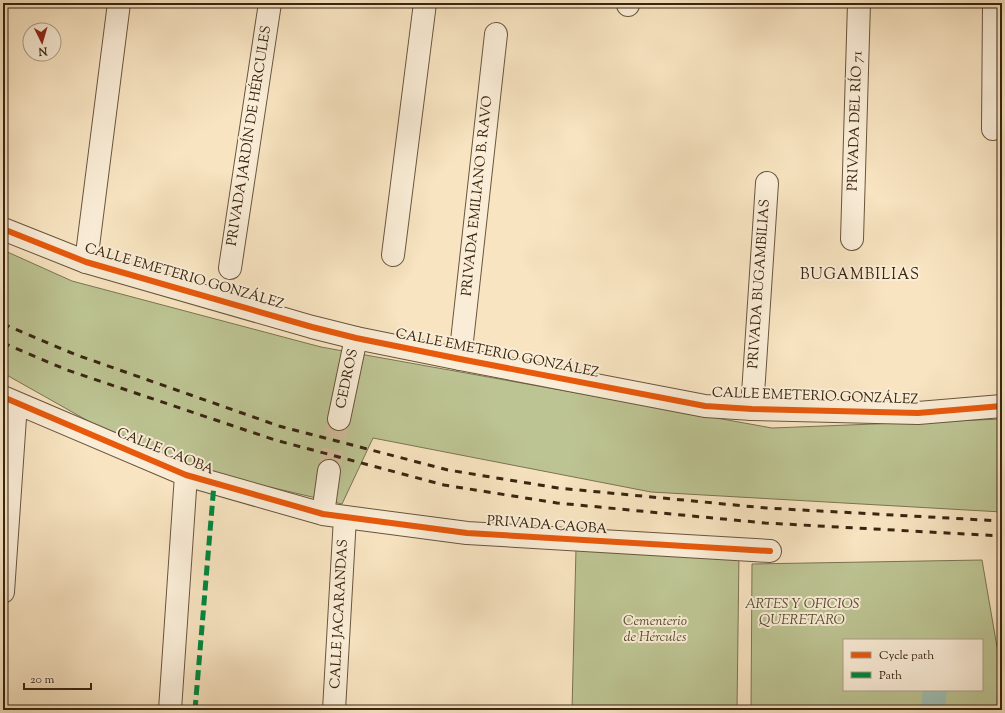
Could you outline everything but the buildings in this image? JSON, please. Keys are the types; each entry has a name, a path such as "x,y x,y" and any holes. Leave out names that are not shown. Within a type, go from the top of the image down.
{"street":[{"path":"86,262 119,3"},
{"name":"PRIVADA JARDÍN DE HÉRCULES","path":"230,268 270,3"},
{"path":"393,255 425,3"},
{"name":"PRIVADA DEL RÍO 71","path":"852,239 860,3"},
{"path":"993,129 994,3"},
{"name":"PRIVADA EMILIANO B. RAVO","path":"460,359 496,34"},
{"name":"PRIVADA BUGAMBILIAS","path":"752,409 767,183"},
{"name":"CALLE EMETERIO GONZÁLEZ","path":"3,229 86,262 312,327 356,338 460,359 705,406 752,409 918,413 1002,406"},
{"name":"CEDROS","path":"340,419 356,338"},
{"path":"3,592 10,400"},
{"name":"CALLE CAOBA","path":"10,400 186,476 323,514"},
{"path":"323,514 329,471"},
{"path":"170,710 186,476"},
{"name":"PRIVADA CAOBA","path":"323,514 468,533 770,551"},
{"name":"CALLE JACARANDAS","path":"334,710 345,517"}],"green space":[{"path":"3,250 72,281 321,347 772,428 1002,419 1002,512 651,492 373,438 342,504 163,462 3,373"},
{"name":"Cementerio de Hércules","path":"576,548 739,552 737,710 572,710"},
{"name":"ARTES Y OFICIOS QUERETARO","path":"982,560 997,647 1002,649 1002,710 751,710 752,564"}],"waterway":[{"path":"933,710 935,691"}],"tunnel":[{"path":"329,471 339,419"}],"railway":[{"path":"3,324 74,354 279,426 448,470 558,488 766,508 1002,521"},
{"path":"3,343 67,370 275,440 444,485 557,503 765,523 1002,536"}],"marked path":[{"path":"195,710 214,484"}],"cycle path":[{"path":"3,229 86,262 312,327 356,338 460,359 705,406 752,409 918,413 1002,406"},
{"path":"3,397 186,475 323,514 467,533 770,551"}],"district":[{"name":"BUGAMBILIAS","path":"860,275"}]}
